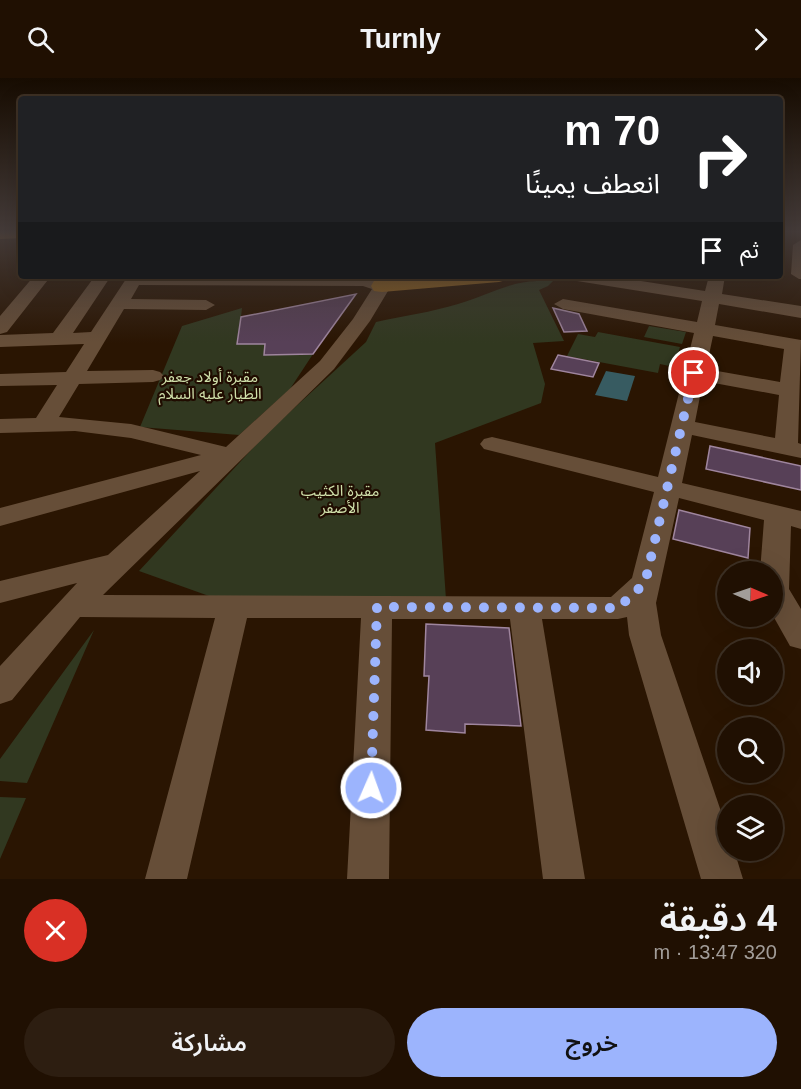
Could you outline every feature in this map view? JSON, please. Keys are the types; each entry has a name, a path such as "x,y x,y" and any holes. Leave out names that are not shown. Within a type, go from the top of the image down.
{"street":[{"path":"783,271 800,274"},
{"path":"0,328 41,279"},
{"path":"60,338 101,279"},
{"path":"43,425 134,279"},
{"path":"238,301 246,279 364,281 387,279"},
{"path":"0,690 72,606 327,365 361,321 387,279"},
{"path":"614,279 714,287 801,312"},
{"path":"714,287 641,603 645,635 722,879"},
{"path":"118,304 206,305"},
{"path":"563,304 797,345 794,449 682,426"},
{"path":"0,341 97,338"},
{"path":"694,373 795,391"},
{"path":"0,380 153,376"},
{"path":"0,426 75,424 131,431 230,455"},
{"path":"492,444 789,517 774,589 801,637"},
{"path":"0,517 230,455"},
{"path":"0,592 115,564"},
{"path":"72,606 618,608 645,583"},
{"path":"166,879 234,606"},
{"path":"369,879 377,607"},
{"path":"524,608 564,879"}],"green space":[{"name":"مقبرة الكثيب الأصفر","path":"553,281 539,290 564,341 533,343 545,384 541,403 435,443 446,599 209,596 139,571 267,433 366,342 376,322 448,307 514,284"},
{"name":"مقبرة أولاد جعفر الطيار عليه السلام","path":"242,308 238,344 265,344 264,355 313,354 290,389 239,435 140,427 182,326"},
{"path":"649,326 686,332 682,344 644,337"},
{"path":"598,332 680,347 674,367 660,364 658,373 567,356 578,334 595,337"},
{"path":"94,630 27,783 0,781 0,759"},
{"path":"0,797 26,798 0,859"}],"water":[{"path":"606,371 635,376 627,401 595,395"}],"building":[{"path":"356,294 313,354 264,355 265,344 237,344 241,317"},
{"path":"553,308 579,314 587,331 564,332"},
{"path":"558,355 599,363 593,377 551,369"},
{"path":"710,446 801,466 801,490 706,469"},
{"path":"679,510 750,528 748,558 673,539"},
{"path":"426,624 509,628 521,726 465,724 465,733 426,730 429,676 424,676"}],"route":[{"path":"371,788 377,607 618,608 645,583 694,373"}]}
